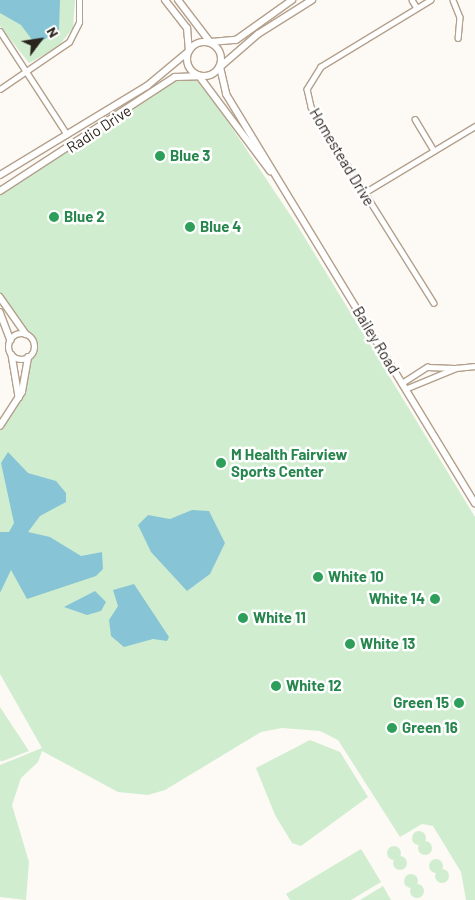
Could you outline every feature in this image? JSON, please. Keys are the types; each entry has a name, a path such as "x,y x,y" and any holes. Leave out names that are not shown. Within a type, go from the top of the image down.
{"main road":[{"path":"165,0 187,28 188,63 199,76 220,67 258,34 312,0"},
{"path":"178,0 219,53 220,67"},
{"path":"189,51 210,42 236,40 292,0"},
{"name":"Radio Drive","path":"0,175 155,81 189,51"},
{"name":"Bailey Road","path":"220,67 222,88 475,503"},
{"name":"Radio Drive","path":"0,191 175,77 199,76"},
{"name":"Bailey Road","path":"199,76 276,178"}],"street":[{"path":"0,89 72,38 80,19 79,0"},
{"path":"412,0 417,8"},
{"name":"Homestead Drive","path":"431,0 321,67 309,82 311,107 434,304"},
{"path":"453,0 460,17 458,38"},
{"path":"0,31 28,70 67,134"},
{"path":"415,118 434,151"},
{"path":"364,193 475,126"},
{"path":"0,297 34,346 28,358 19,397 0,426"},
{"path":"0,312 11,340 19,397"},
{"path":"11,340 28,336"},
{"path":"12,355 28,358"},
{"path":"404,386 427,367 456,368 475,366"},
{"path":"404,386 456,368"}],"green space":[{"path":"0,0 75,0 73,28 57,48 29,63 0,26"},
{"name":"M Health Fairview Sports Center","path":"189,75 202,83 297,225 475,517 475,900 466,900 461,872 433,826 422,824 400,837 338,740 320,731 282,728 261,732 165,790 148,795 118,792 42,751 38,762 21,778 12,805 29,862 26,900 0,897 0,765 42,748 0,674 0,426 15,406 34,346 0,297 0,191 172,79"},
{"path":"0,707 29,751 3,761 0,761"},
{"path":"310,740 340,752 368,797 301,846 292,843 275,815 256,768"},
{"path":"416,831 422,831 426,838 422,845 416,845 412,841 412,835"},
{"path":"422,841 428,841 432,848 428,855 422,855 418,851 418,845"},
{"path":"391,846 397,846 401,853 397,860 391,860 387,856 387,850"},
{"path":"361,849 381,882 351,900 290,900 286,894"},
{"path":"397,856 403,856 407,863 403,870 397,870 393,866 393,860"},
{"path":"433,859 439,859 443,866 439,873 433,873 429,869 429,863"},
{"path":"439,869 445,869 449,876 445,883 439,883 435,879 435,873"},
{"path":"408,874 414,874 418,881 414,888 408,888 404,884 404,878"},
{"path":"414,884 420,884 424,891 420,898 414,898 410,894 410,888"},
{"path":"383,886 391,900 360,900"}],"water":[{"path":"0,0 60,0 59,30 36,45 21,25 0,13"},
{"path":"8,452 28,473 56,481 66,493 66,502 40,516 28,532 50,537 81,556 102,552 103,569 96,576 27,599 11,570 0,593 0,532 9,532 14,523 1,463"},
{"path":"192,510 209,511 225,543 210,574 187,591 151,552 138,525 148,515 170,519"},
{"path":"134,584 169,637 167,641 153,639 124,647 111,636 109,620 118,606 113,590"},
{"path":"95,591 106,602 101,611 87,615 64,607"}],"place":[{"name":"Blue 3","path":"160,156"},
{"name":"Blue 2","path":"54,217"},
{"name":"Blue 4","path":"190,227"},
{"name":"M Health Fairview Sports Center","path":"221,463"},
{"name":"White 10","path":"318,577"},
{"name":"White 14","path":"435,599"},
{"name":"White 11","path":"243,618"},
{"name":"White 13","path":"350,644"},
{"name":"White 12","path":"276,686"},
{"name":"Green 15","path":"459,703"},
{"name":"Green 16","path":"392,728"}]}
